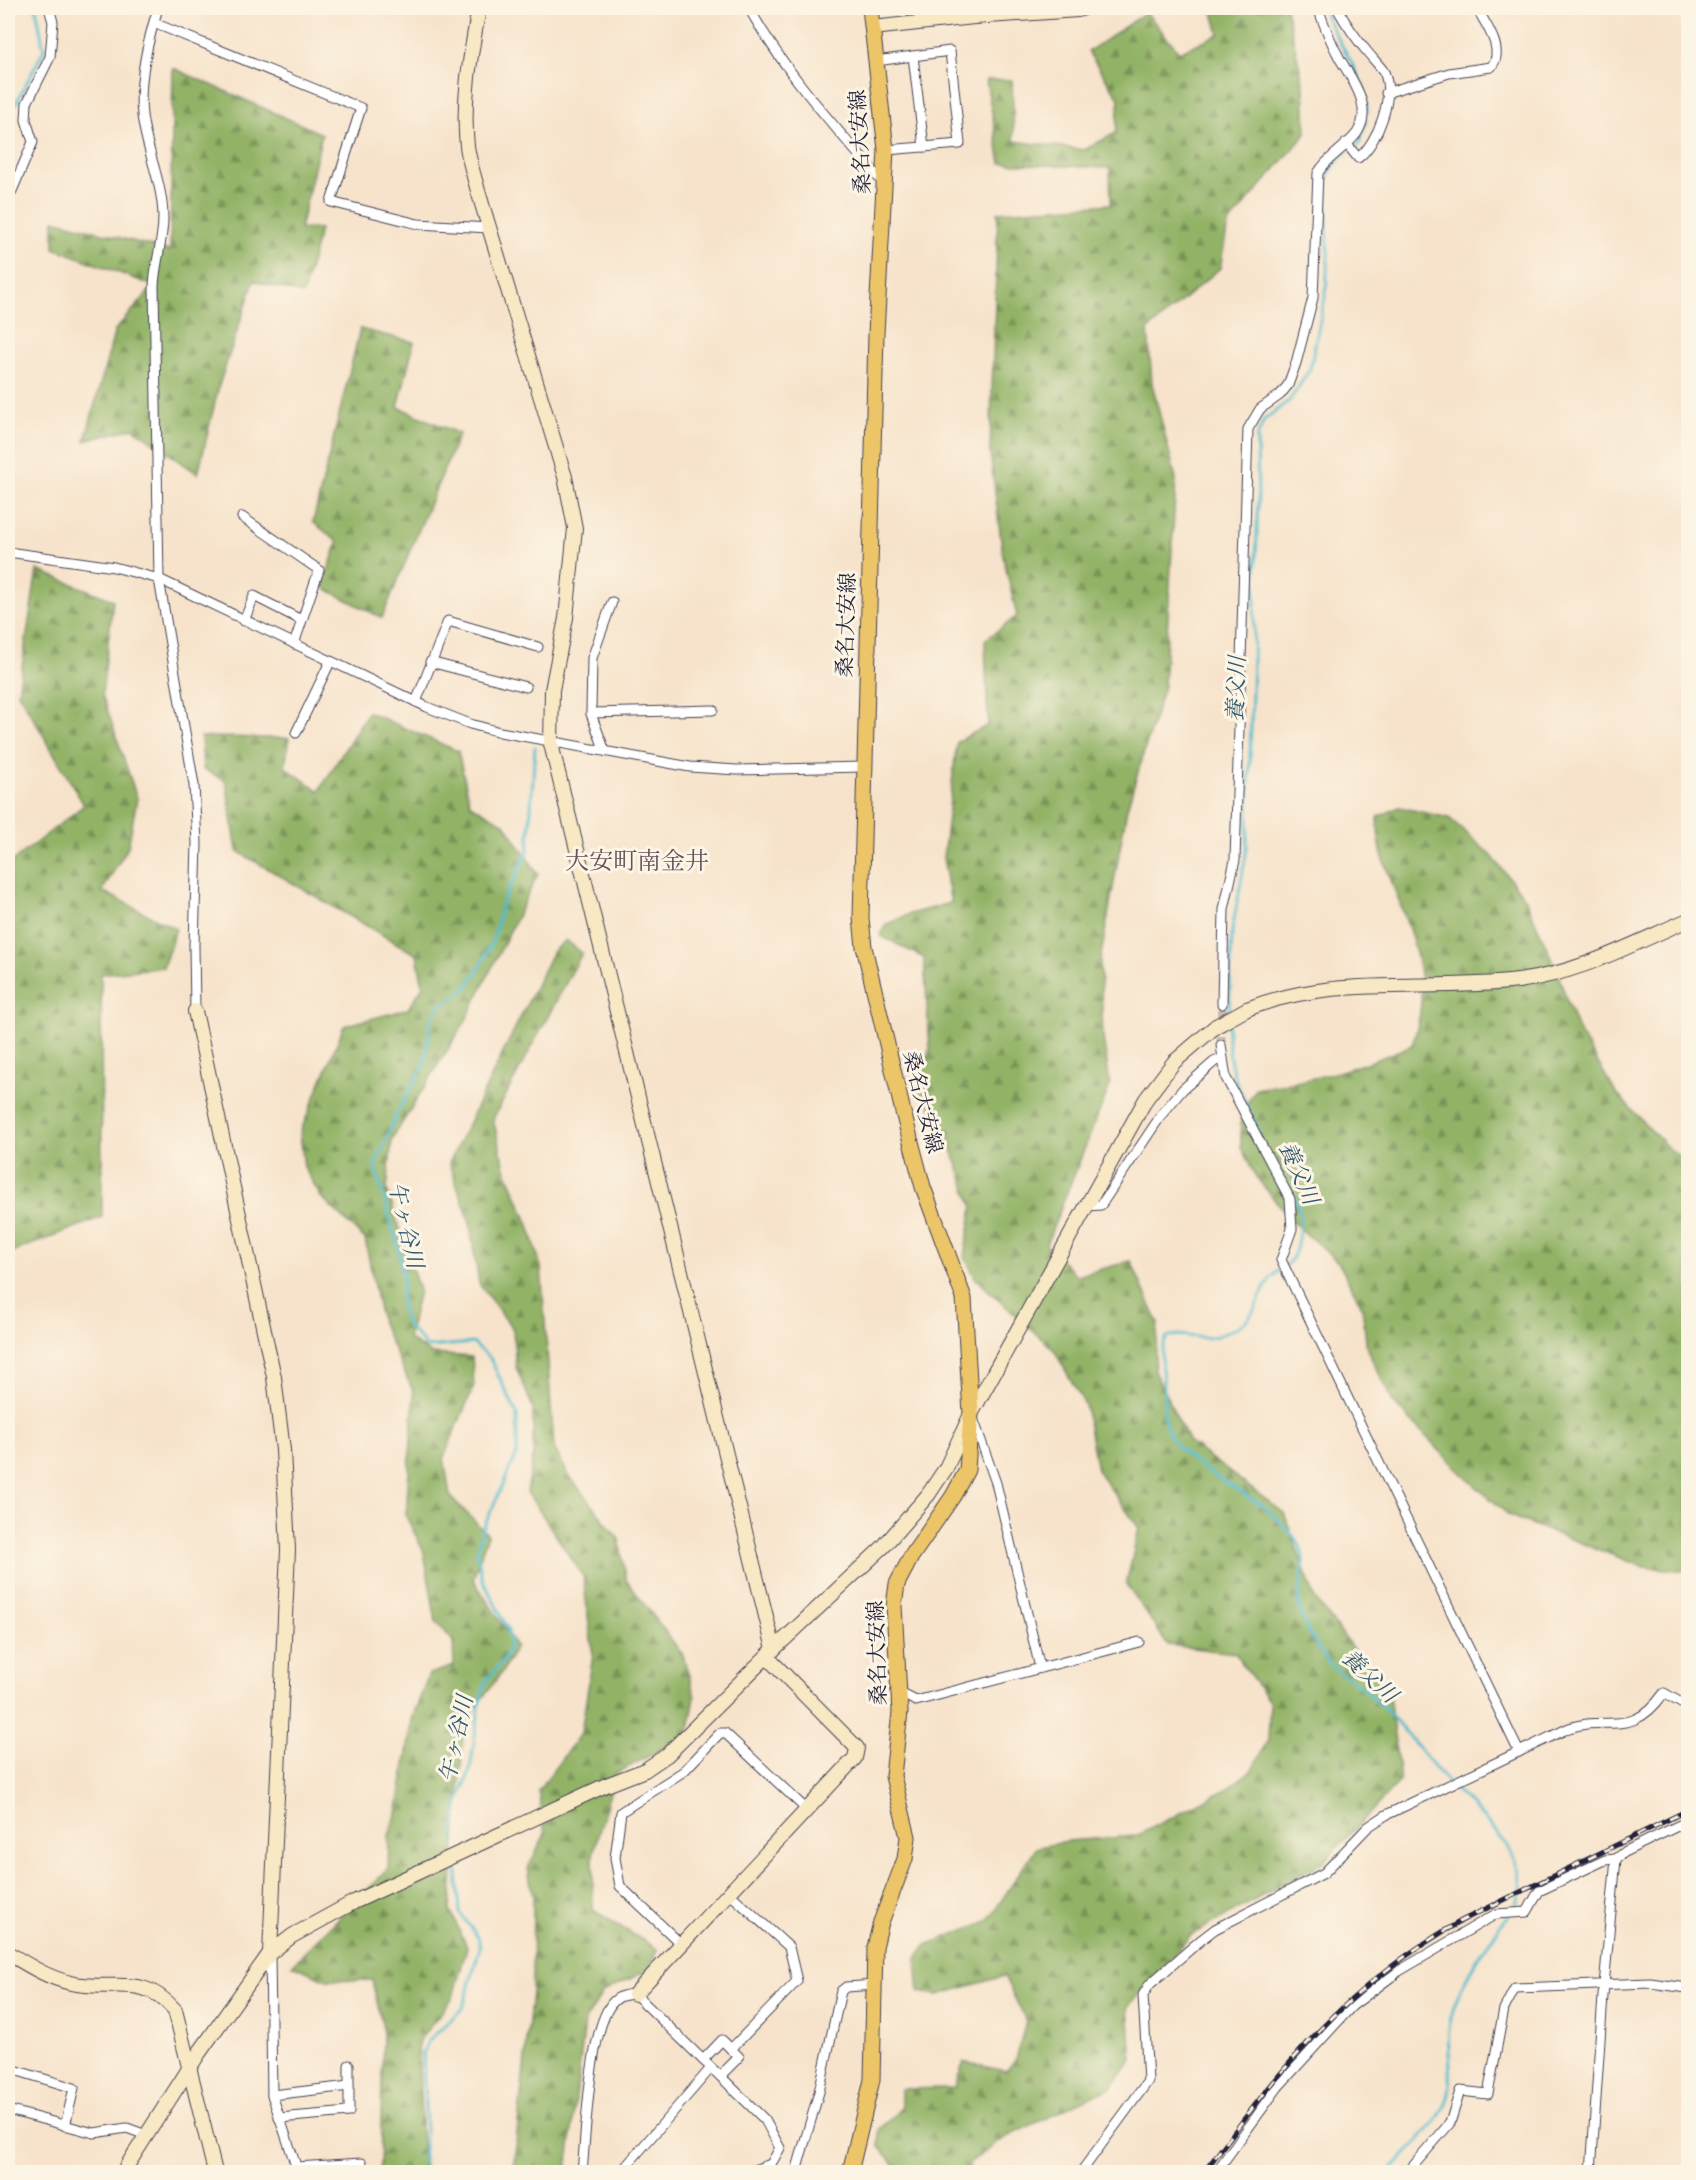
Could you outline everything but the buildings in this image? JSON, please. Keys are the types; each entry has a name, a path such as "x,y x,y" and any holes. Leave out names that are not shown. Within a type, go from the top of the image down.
{"main road":[{"name":"桑名大安線","path":"850,2172 872,2080 876,1947 881,1922 905,1859 908,1837 893,1776 900,1693 894,1606 897,1584 911,1557 953,1497 967,1470 971,1414 964,1299 923,1187 864,947 861,918 863,766 876,334 886,186 886,150 870,8"}],"street":[{"path":"8,200 33,142 26,120 27,103 50,57 53,22 50,8"},
{"path":"158,8 141,88 142,117 161,192 164,220 154,268 159,579 194,785 197,843 195,1011 274,1377 282,1450 288,1550 270,1953 272,2095 297,2170 362,2163"},
{"path":"479,8 468,69 465,113 467,147 489,228 565,477 575,528 566,618 552,690 551,744 770,1653 856,1748 855,1758 635,1994 621,1996 612,2003 597,2034 582,2172"},
{"path":"749,8 802,86 886,186"},
{"path":"872,28 1084,8"},
{"path":"1222,1004 1224,909 1235,860 1248,429 1260,409 1280,395 1288,385 1296,363 1313,298 1318,173 1323,164 1347,144 1359,130 1362,104 1359,90 1341,61 1318,8"},
{"path":"1337,8 1351,31 1383,72 1386,93 1379,131 1366,151 1357,157 1347,144"},
{"path":"1386,93 1449,73 1491,67 1496,60 1497,48 1477,8"},
{"path":"154,23 361,108 331,202 418,224 489,228"},
{"path":"876,61 950,51 960,144 886,150"},
{"path":"913,56 924,147"},
{"path":"242,517 319,570 294,645"},
{"path":"8,552 114,567 159,579 330,662 470,724 551,744 605,751 690,767 737,770 863,766"},
{"path":"244,621 254,596 301,620"},
{"path":"605,751 591,713 592,658 612,602"},
{"path":"416,702 448,621 538,647"},
{"path":"296,733 330,662"},
{"path":"430,662 526,687"},
{"path":"591,713 713,710"},
{"path":"123,2172 189,2067 270,1953 292,1936 354,1902 604,1786 645,1770 667,1755 770,1653 883,1547 928,1495 946,1468 971,1414 1146,1099 1160,1079 1204,1034 1234,1015 1277,997 1316,990 1499,982 1560,974 1593,964 1689,920"},
{"path":"1221,1045 1221,1059 1226,1078 1290,1199 1292,1229 1281,1260 1520,1752"},
{"path":"1089,1201 1101,1205 1175,1098 1214,1062 1221,1059"},
{"path":"971,1414 996,1483 1040,1668"},
{"path":"900,1693 916,1701 1139,1642"},
{"path":"1081,2172 1148,2081 1142,2005 1149,1984 1185,1951 1215,1929 1324,1874 1376,1821 1444,1788 1581,1724 1610,1725 1632,1721 1656,1704 1664,1693 1689,1707"},
{"path":"681,1944 620,1886 615,1858 621,1812 684,1771 720,1733 725,1733 807,1810"},
{"path":"1215,2172 1278,2087 1352,2006 1399,1971 1446,1941 1502,1914 1527,1912 1539,1891 1605,1860 1616,1859 1626,1851 1689,1821"},
{"path":"1591,2172 1616,1859"},
{"path":"729,1893 789,1947 797,1981 731,2049"},
{"path":"8,1953 46,1975 70,1983 91,1986 144,1986 163,1996 175,2010 215,2172"},
{"path":"1408,2172 1450,2123 1460,2091 1488,2094 1504,2009 1515,1988 1650,1983 1689,1988"},
{"path":"796,2172 819,2092 841,1991 846,1987 875,1985"},
{"path":"635,1994 765,2120 780,2148 771,2164 748,2172"},
{"path":"703,2060 722,2040 739,2056 720,2076"},
{"path":"279,2118 349,2112 349,2065"},
{"path":"8,2068 74,2088 64,2126"},
{"path":"621,2172 711,2068"},
{"path":"272,2095 349,2086"},
{"path":"8,2110 94,2133 127,2128 146,2135"}],"green space":[{"path":"1212,8 1286,8 1304,87 1306,134 1228,224 1220,268 1148,330 1152,384 1176,479 1164,686 1127,808 1100,961 1103,1037 1110,1085 1046,1245 1077,1276 1131,1261 1158,1323 1154,1371 1189,1442 1284,1513 1315,1599 1389,1696 1400,1781 1324,1862 1191,1935 1128,2007 1132,2060 1112,2087 1006,2137 970,2163 967,2172 901,2172 879,2147 879,2130 901,2108 901,2089 954,2088 964,2062 1006,2071 1016,2059 1026,2021 1004,1976 938,1995 919,1992 916,1958 926,1945 988,1921 1036,1848 1067,1841 1136,1836 1225,1790 1251,1771 1268,1740 1270,1703 1235,1653 1168,1645 1126,1584 1139,1528 1097,1470 1085,1405 1054,1350 976,1279 964,1256 973,1208 946,1133 915,1083 930,1049 924,958 881,936 885,925 910,914 951,903 943,858 957,742 988,725 985,640 1017,616 1003,556 990,452 998,212 1111,204 1110,168 1001,163 986,80 1012,80 1014,141 1084,150 1116,133 1119,98 1088,52 1146,12 1179,52 1219,34"},
{"path":"173,68 322,134 300,229 320,229 303,294 254,281 219,385 198,474 133,428 85,441 115,330 154,286 54,248 54,220 170,251"},
{"path":"360,329 414,342 398,407 459,434 382,618 322,587 338,542 313,522"},
{"path":"37,570 113,600 102,694 137,798 128,847 102,891 176,929 163,967 101,974 102,1217 8,1254 8,865 84,805 18,692"},
{"path":"368,712 458,751 470,804 505,824 538,874 465,1022 392,1139 387,1189 419,1290 408,1339 432,1354 472,1357 474,1386 444,1457 450,1496 488,1535 473,1579 516,1646 504,1669 464,1723 450,1910 467,1947 453,1997 418,2042 423,2172 380,2172 383,2028 372,1980 327,1980 292,1965 388,1869 389,1836 398,1809 413,1716 429,1674 454,1666 453,1641 436,1622 424,1552 406,1516 414,1393 381,1321 365,1239 321,1197 304,1167 300,1133 344,1026 408,1009 423,986 417,955 237,851 226,781 203,769 201,737 289,738 285,767 319,791"},
{"path":"1399,807 1449,818 1491,855 1525,898 1556,969 1577,1028 1616,1093 1666,1146 1688,1163 1688,1571 1644,1567 1510,1516 1462,1474 1393,1402 1367,1349 1362,1306 1338,1262 1294,1223 1256,1177 1241,1147 1241,1112 1256,1089 1336,1073 1412,1045 1421,1004 1419,966 1409,928 1382,854 1378,828 1378,817"},
{"path":"566,940 582,953 493,1119 505,1168 529,1225 541,1267 554,1448 569,1476 619,1539 626,1580 683,1655 695,1697 688,1735 615,1774 593,1854 593,1910 657,1949 650,1969 603,1992 585,2021 567,2172 513,2172 532,1993 533,1897 528,1868 545,1834 538,1791 581,1733 593,1655 583,1576 527,1492 533,1456 533,1408 516,1367 513,1329 479,1284 469,1219 449,1163 553,951"}],"waterway":[{"path":"8,167 11,160 14,107 44,50 36,8"},
{"name":"養父川","path":"1324,12 1357,73 1366,99 1367,112"},
{"name":"養父川","path":"1229,1014 1232,930 1247,849 1258,500 1257,437 1264,420 1290,400 1310,369 1326,292 1328,255 1326,186 1329,173 1342,155 1359,144 1366,121"},
{"name":"午ヶ谷川","path":"454,1836 457,1806 470,1770 480,1701 486,1681 504,1660 510,1644 508,1630 482,1578 477,1553 482,1531 517,1453 517,1414 490,1358 473,1343 427,1347 405,1323 401,1303 403,1276 398,1247 375,1166 397,1113 425,1063 430,1022 440,1005 461,993 476,974 493,940 503,900 528,852 535,747"},
{"name":"養父川","path":"1228,1024 1229,1055 1232,1068 1260,1133"},
{"name":"養父川","path":"1284,1179 1300,1214 1300,1229 1294,1255 1270,1279 1252,1314 1241,1325 1211,1338 1180,1335 1167,1337 1162,1350 1161,1363 1167,1429 1176,1445 1186,1455 1265,1508 1294,1537 1299,1545 1303,1561 1299,1594 1300,1610 1312,1638 1330,1664 1365,1690 1387,1711 1437,1770 1489,1823 1502,1840 1513,1857 1520,1875 1520,1893 1512,1911"},
{"name":"午ヶ谷川","path":"426,2172 423,2160 426,2131 423,2054 428,2041 463,2008 480,1947 478,1937 460,1913 457,1870"},
{"name":"養父川","path":"1390,2172 1427,2131 1445,2106 1450,2088 1448,2038 1452,2014 1471,1969 1508,1916"}],"tunnel":[{"path":"1221,1045 1222,1004"}],"railway":[{"path":"1204,2172 1290,2063 1319,2031 1384,1972 1421,1945 1463,1920 1688,1810"}],"district":[{"name":"大安町南金井","path":"637,861"}]}
